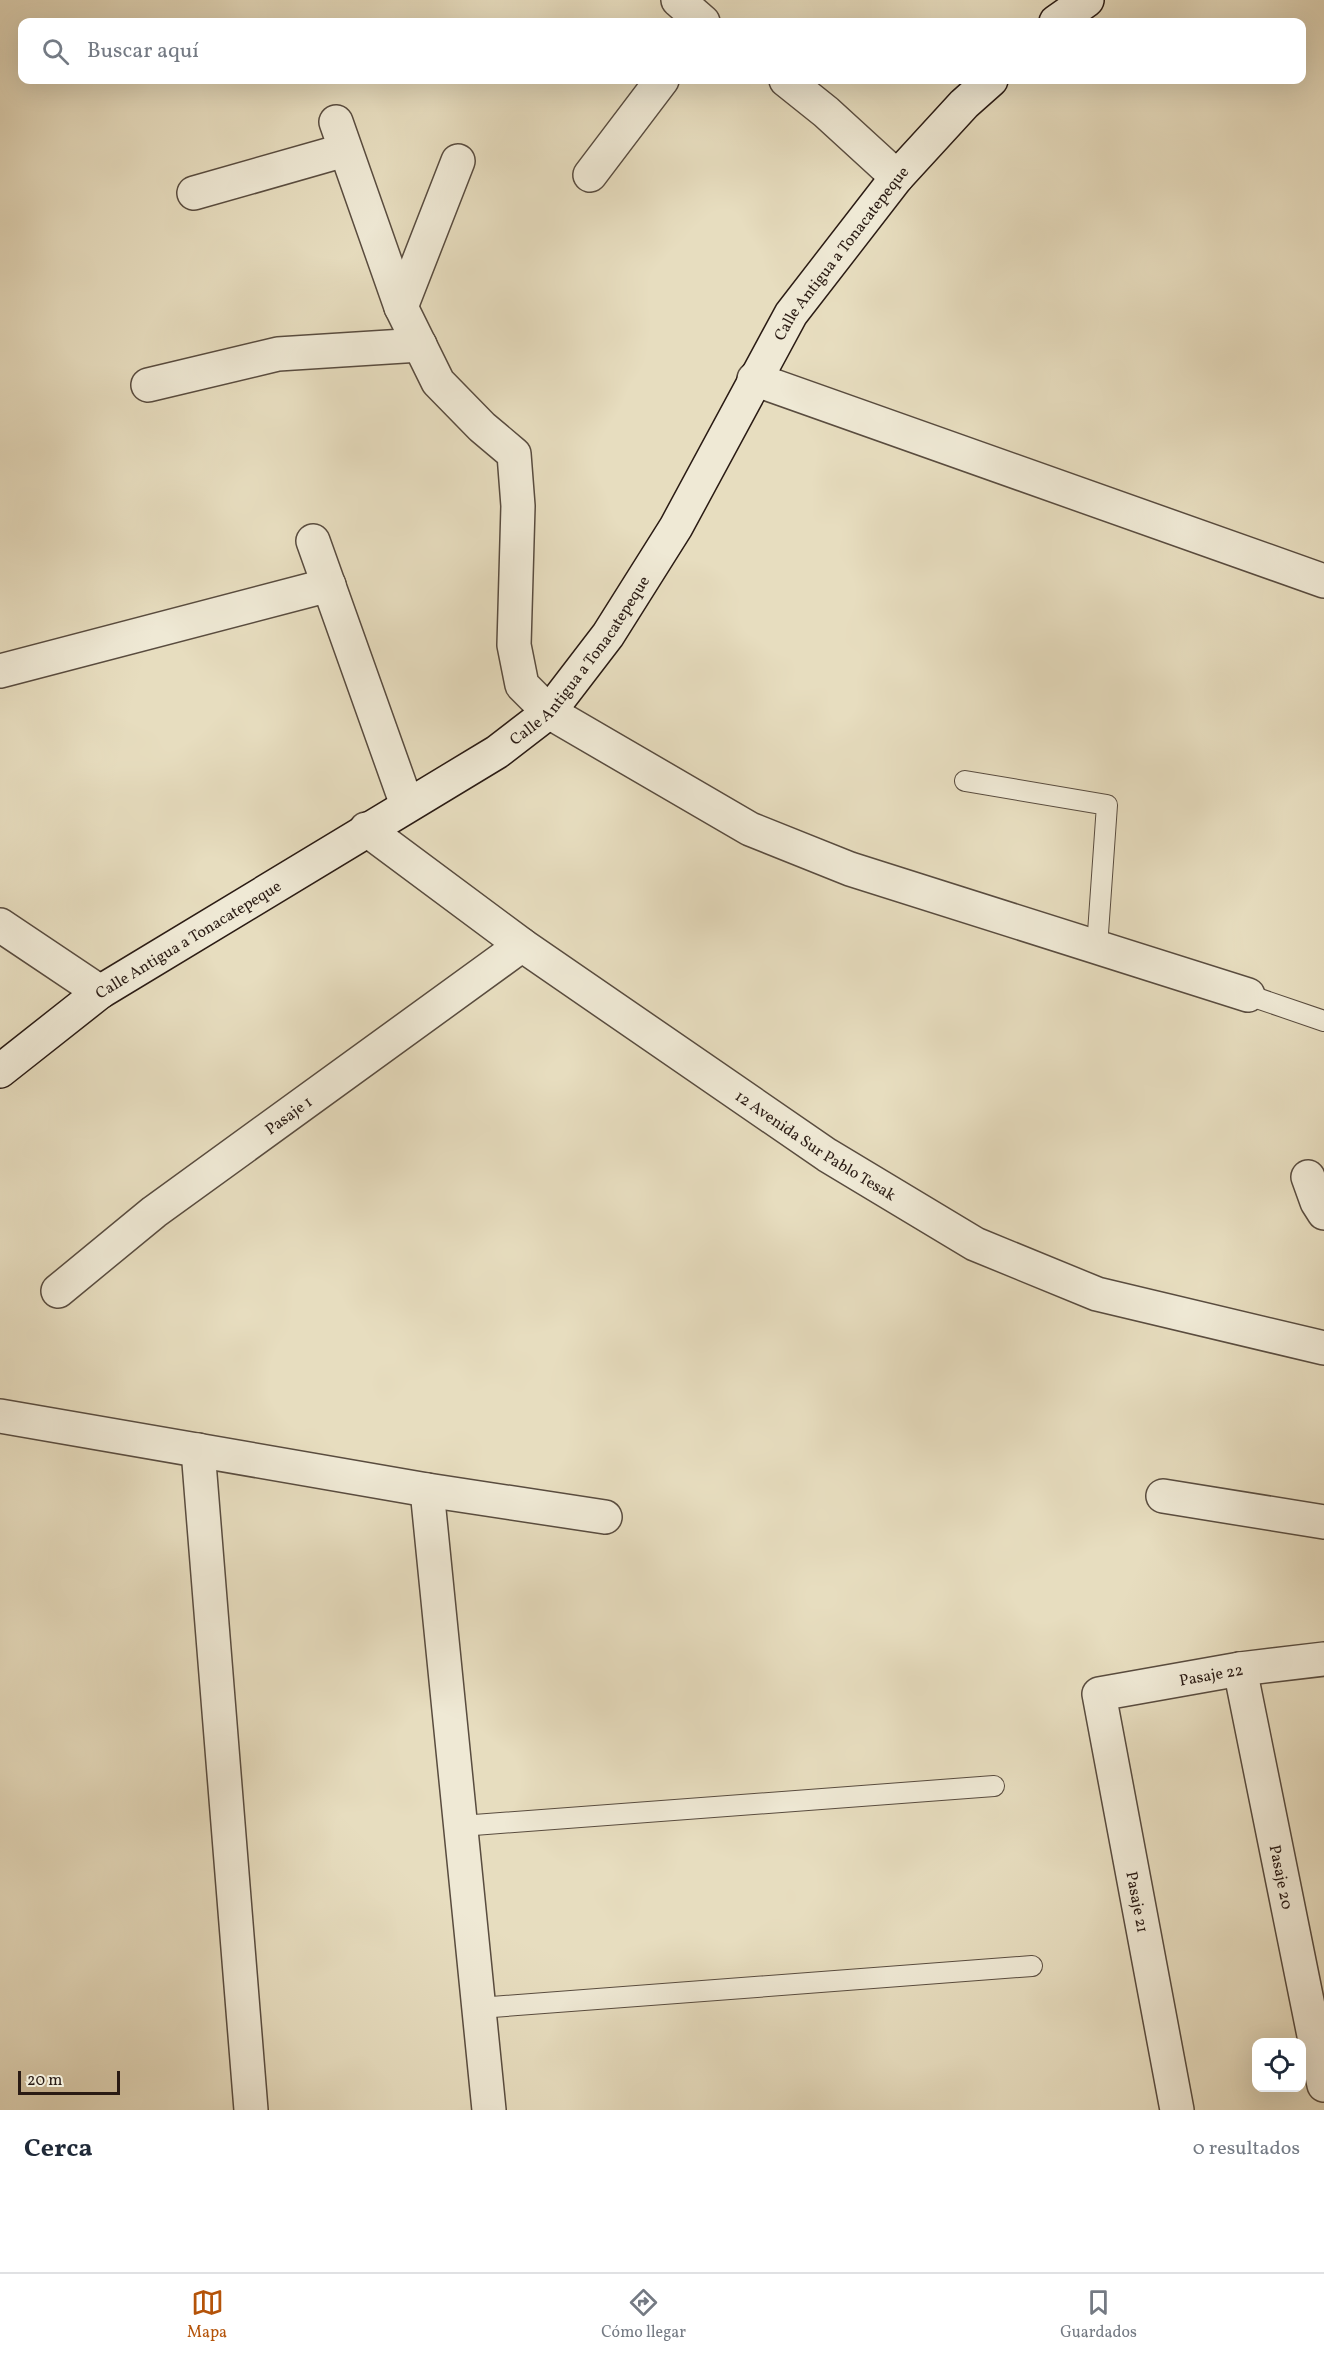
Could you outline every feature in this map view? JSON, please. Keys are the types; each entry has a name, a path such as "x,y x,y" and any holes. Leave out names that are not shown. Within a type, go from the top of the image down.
{"street":[{"path":"1062,18 1087,0"},
{"path":"590,175 659,84"},
{"path":"791,84 826,112 897,177"},
{"name":"Calle Antigua a Tonacatepeque","path":"0,1071 100,992 496,752 549,712 608,635 676,527 791,314 897,177 964,104 986,84"},
{"path":"194,193 340,136 401,307 438,382 482,427 514,454 518,506 514,645 522,685 549,712 750,829 850,869 1248,995"},
{"path":"401,307 458,161"},
{"path":"148,385 278,354 420,345"},
{"path":"754,380 1324,581"},
{"path":"313,541 407,805"},
{"path":"0,671 329,585"},
{"name":"12 Avenida Sur Pablo Tesak","path":"366,829 522,945 827,1155 975,1244 1097,1294 1324,1348"},
{"path":"0,926 100,992"},
{"name":"Pasaje 1","path":"58,1291 154,1212 522,945"},
{"path":"1308,1177 1317,1202 1324,1213"},
{"path":"0,1416 427,1490 605,1517"},
{"path":"198,1450 251,2110"},
{"path":"427,1490 489,2110"},
{"path":"1163,1496 1324,1522"},
{"name":"Pasaje 22","path":"1099,1694 1240,1669 1324,1659"},
{"name":"Pasaje 20","path":"1240,1669 1324,2085"},
{"name":"Pasaje 21","path":"1099,1694 1177,2110"}],"lane":[{"path":"965,781 1107,805 1097,947"},
{"path":"1248,995 1324,1021"},
{"path":"461,1826 994,1786"},
{"path":"479,2008 1032,1966"}]}
